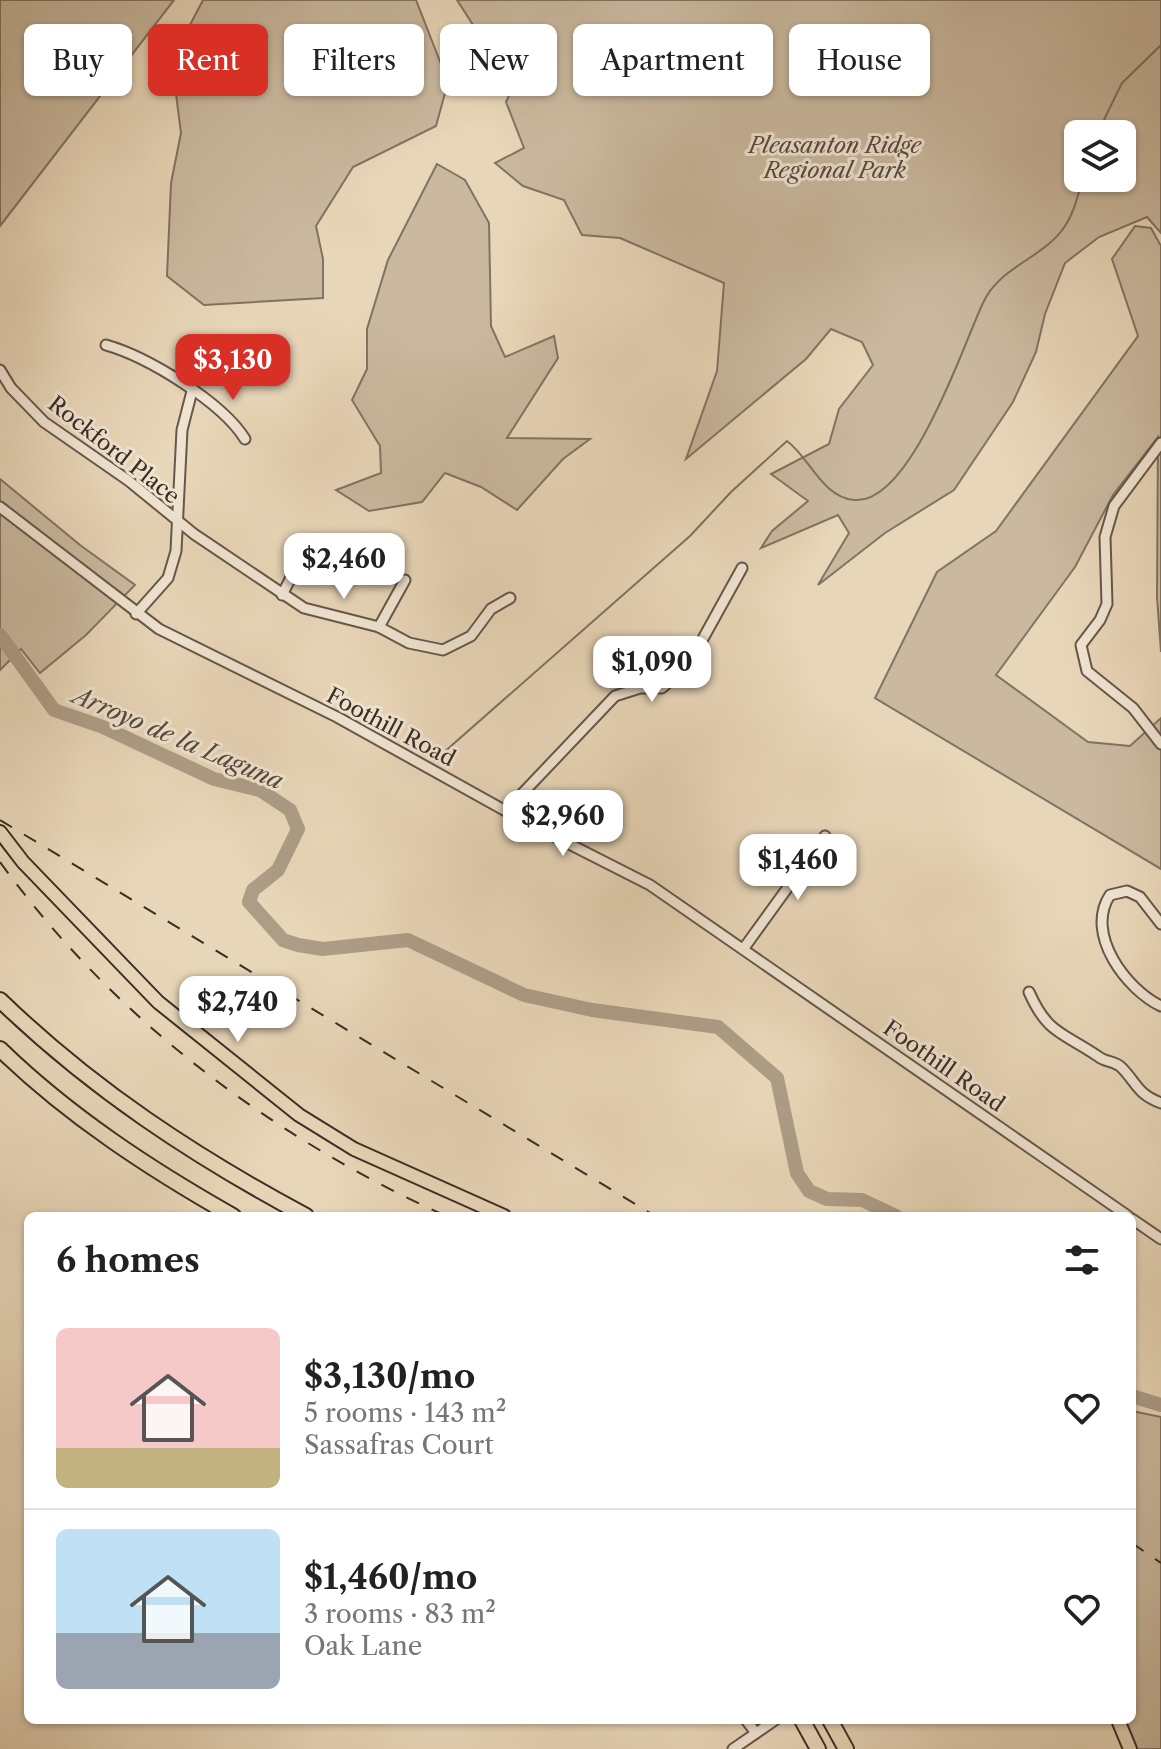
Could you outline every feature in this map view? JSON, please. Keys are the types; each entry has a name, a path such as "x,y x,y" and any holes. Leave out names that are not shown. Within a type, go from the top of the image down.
{"highway":[{"path":"0,1000 71,1065 160,1131 299,1212"},
{"path":"0,1049 95,1128 185,1189 226,1212"},
{"path":"832,1724 846,1749"},
{"path":"805,1726 815,1749"}],"main road":[{"path":"1,837 158,1002 299,1115 375,1159 495,1212"},
{"path":"1120,1724 1130,1749"}],"street":[{"path":"106,345 153,363 227,418 245,439"},
{"name":"Rockford Place","path":"0,370 11,388 44,422 129,481 177,522 304,608 379,627 409,643 443,650 471,636 491,609 510,598"},
{"path":"136,614 168,578 176,551 182,430 192,391"},
{"path":"1161,443 1114,506 1106,526 1107,604 1081,645 1081,657 1087,671 1133,708 1161,744"},
{"name":"Foothill Road","path":"0,507 159,629 393,747 520,819 650,885 1121,1212"},
{"path":"282,595 307,546"},
{"path":"520,819 519,797 615,696 640,688 662,688 689,664 742,568"},
{"path":"379,627 405,580"},
{"path":"744,948 825,836"},
{"path":"1161,924 1140,897 1127,891 1110,895 1103,908 1104,935 1127,983 1161,1006"},
{"path":"1029,992 1040,1017 1054,1032 1087,1047 1101,1059 1118,1064 1144,1097 1161,1103"},
{"name":"Foothill Road","path":"1136,1222 1161,1239"},
{"path":"749,1724 756,1733"},
{"path":"733,1749 769,1724"}],"green space":[{"path":"0,0 174,0 156,24 148,24 148,34 132,55 132,24 24,24 24,96 100,96 0,226"},
{"path":"203,0 416,0 440,62 440,96 444,96 436,126 353,167 316,226 323,259 323,298 204,305 167,276 171,183 181,133 176,96 268,96 268,24 190,24"},
{"name":"Pleasanton Ridge Regional Park","path":"457,0 1161,0 1161,233 1147,217 1099,237 1065,263 1045,314 1036,352 1013,402 954,490 885,533 818,585 849,533 838,515 761,548 772,531 808,501 771,474 829,444 839,409 873,365 862,342 831,329 806,359 686,459 717,371 724,283 620,238 582,235 564,200 523,186 495,163 524,148 506,102 509,96 557,96 557,24 472,24"},
{"path":"437,164 465,180 489,223 491,326 505,357 554,336 558,358 507,438 590,439 563,459 517,510 481,487 445,473 422,502 369,511 336,490 381,473 380,446 352,400 367,369 367,329 388,260"},
{"path":"1135,226 1151,228 1161,246 1161,652 1157,597 1158,437 1113,495 1075,567 996,675 1088,742 1130,746 1161,718 1161,869 875,698 937,572 996,531 1138,336 1112,259"},
{"path":"0,479 80,545 135,585 86,635 40,673 21,649 0,670"},
{"path":"1136,1412 1161,1417 1161,1749 1127,1749 1115,1724 1136,1724"}],"waterway":[{"path":"1104,120 1122,83 1161,45"},
{"path":"434,761 690,536 731,492 787,441 833,492 854,500 875,495 895,477 915,451 990,291 999,280 1063,229 1079,192"},
{"name":"Arroyo de la Laguna","path":"0,635 54,710 103,727 214,779 260,790 290,810 298,829 278,870 253,890 249,902 283,940 323,949 408,940 524,995 592,1010 718,1027 777,1078 797,1173 809,1191 827,1199 862,1200 888,1212"},
{"name":"Arroyo de la Laguna","path":"1136,1397 1161,1405"}],"railway":[{"path":"0,820 648,1212"},
{"path":"0,862 45,919 93,972 145,1022 200,1068 258,1111 319,1149 381,1185 438,1212"},
{"path":"1136,1546 1161,1563"}]}
